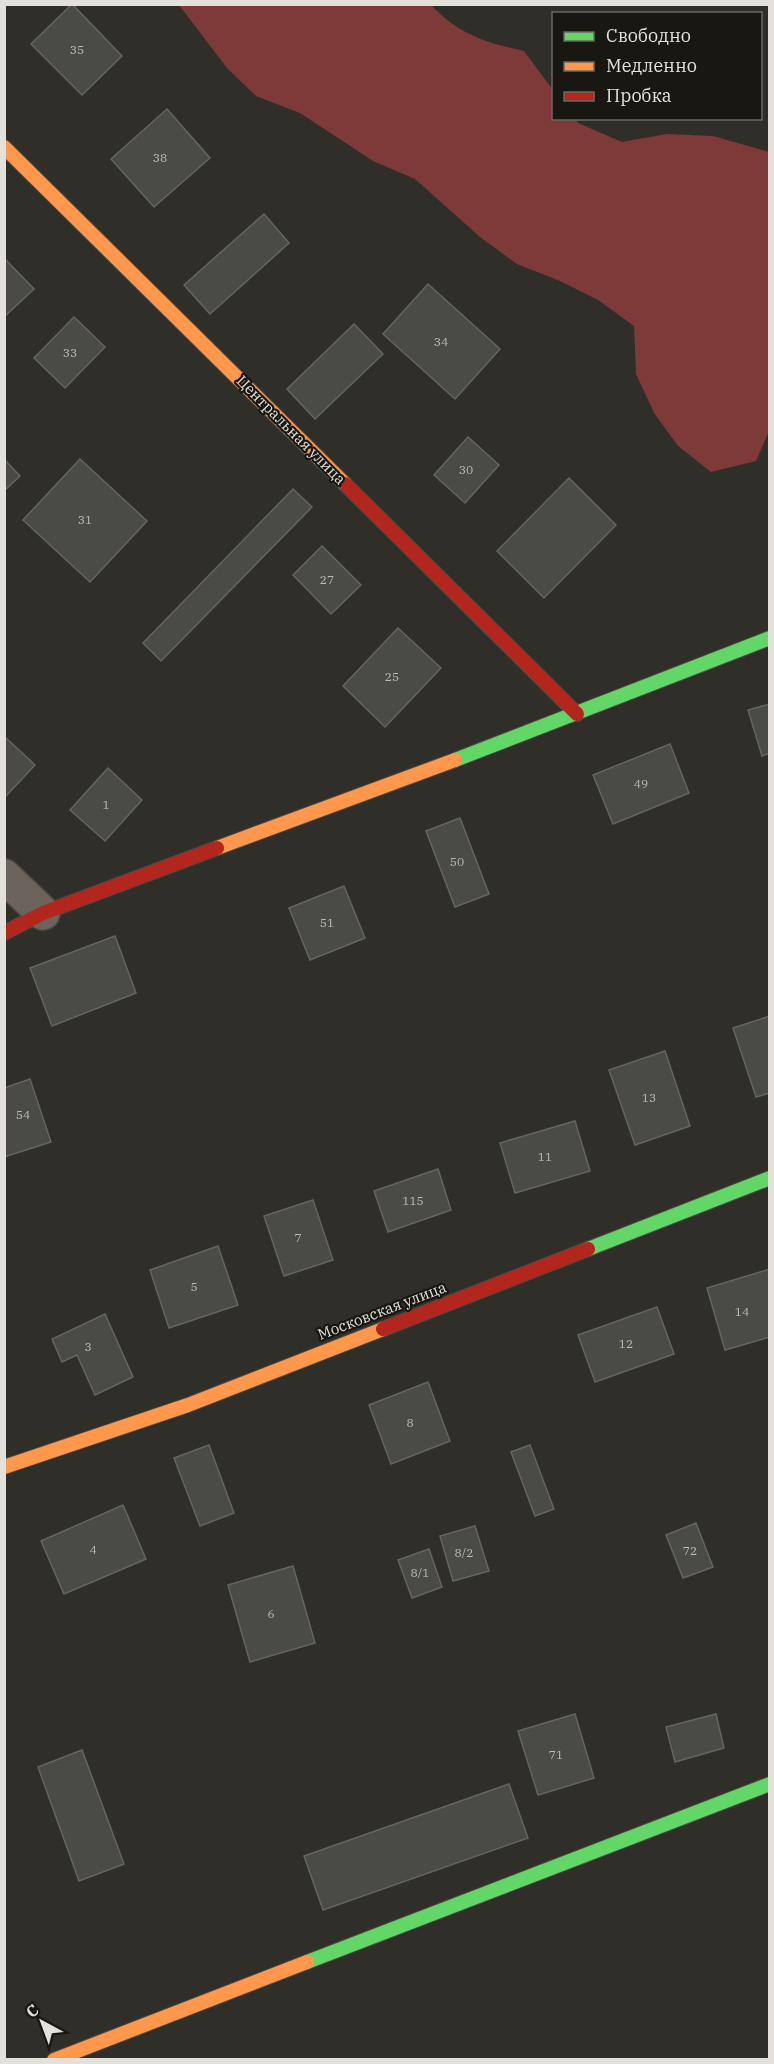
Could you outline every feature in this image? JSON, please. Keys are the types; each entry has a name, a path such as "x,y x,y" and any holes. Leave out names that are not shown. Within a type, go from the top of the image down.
{"street":[{"name":"Центральная улица","path":"4,147 577,714"},
{"path":"4,933 43,913 577,714 770,638"},
{"path":"4,876 43,913"},
{"name":"Московская улица","path":"4,1467 46,1455 188,1405 770,1178"},
{"path":"54,2060 770,1784"}],"shaded area":[{"path":"179,5 431,5 452,24 473,36 524,51 552,89 552,120 576,120 622,142 667,134 713,136 769,152 770,429 756,461 711,472 678,446 654,413 636,374 634,326 598,300 560,281 517,264 480,237 415,179 373,161 300,113 256,96 227,68"}],"building":[{"path":"72,4 122,56 82,95 31,44"},
{"path":"167,109 210,158 154,207 111,159"},
{"path":"264,214 289,243 210,314 184,285"},
{"path":"4,258 34,289 4,317"},
{"path":"428,284 500,349 455,399 383,334"},
{"path":"74,317 105,347 65,388 34,358"},
{"path":"354,324 383,354 315,419 287,389"},
{"path":"468,437 499,465 465,503 434,475"},
{"path":"4,459 20,476 4,491"},
{"path":"80,459 147,521 90,582 23,520"},
{"path":"569,478 616,525 544,598 497,551"},
{"path":"293,489 312,507 161,661 143,643"},
{"path":"322,546 361,585 331,614 293,575"},
{"path":"398,628 441,668 385,727 343,686"},
{"path":"770,704 770,753 762,756 748,710"},
{"path":"4,736 35,765 5,797 4,797"},
{"path":"670,744 689,793 613,824 593,775"},
{"path":"108,768 142,800 105,841 70,810"},
{"path":"460,818 489,894 455,907 426,831"},
{"path":"344,886 365,938 310,960 289,908"},
{"path":"115,936 136,993 52,1026 30,968"},
{"path":"770,1016 770,1093 756,1097 733,1028"},
{"path":"665,1051 690,1126 635,1145 609,1070"},
{"path":"30,1079 51,1142 4,1157 4,1088"},
{"path":"575,1121 590,1171 515,1193 500,1143"},
{"path":"438,1169 451,1210 388,1232 374,1191"},
{"path":"313,1200 333,1260 284,1276 264,1216"},
{"path":"218,1246 238,1305 169,1328 150,1270"},
{"path":"770,1269 770,1337 725,1350 707,1288"},
{"path":"657,1307 674,1354 595,1382 578,1335"},
{"path":"105,1314 133,1377 95,1395 77,1355 62,1362 52,1339"},
{"path":"428,1382 450,1441 391,1464 369,1405"},
{"path":"209,1445 234,1513 200,1526 174,1458"},
{"path":"530,1445 554,1509 535,1516 511,1452"},
{"path":"123,1505 146,1559 64,1594 41,1541"},
{"path":"696,1523 713,1567 683,1578 666,1535"},
{"path":"475,1526 489,1571 453,1581 440,1536"},
{"path":"429,1549 442,1587 412,1598 398,1560"},
{"path":"293,1566 315,1643 250,1662 228,1585"},
{"path":"575,1714 594,1778 538,1795 518,1731"},
{"path":"716,1714 724,1748 675,1762 666,1727"},
{"path":"82,1750 124,1864 79,1881 38,1767"},
{"path":"509,1784 528,1838 323,1910 304,1856"}],"traffic: fast":[{"path":"455,760 770,638"},
{"path":"588,1249 770,1178"},
{"path":"307,1962 770,1784"}],"traffic: slow":[{"path":"4,147 345,484"},
{"path":"217,848 455,760"},
{"path":"4,1467 188,1405 383,1329"},
{"path":"54,2060 307,1962"}],"traffic: jam":[{"path":"345,484 577,714"},
{"path":"4,933 43,913 217,848"},
{"path":"383,1329 588,1249"}]}
